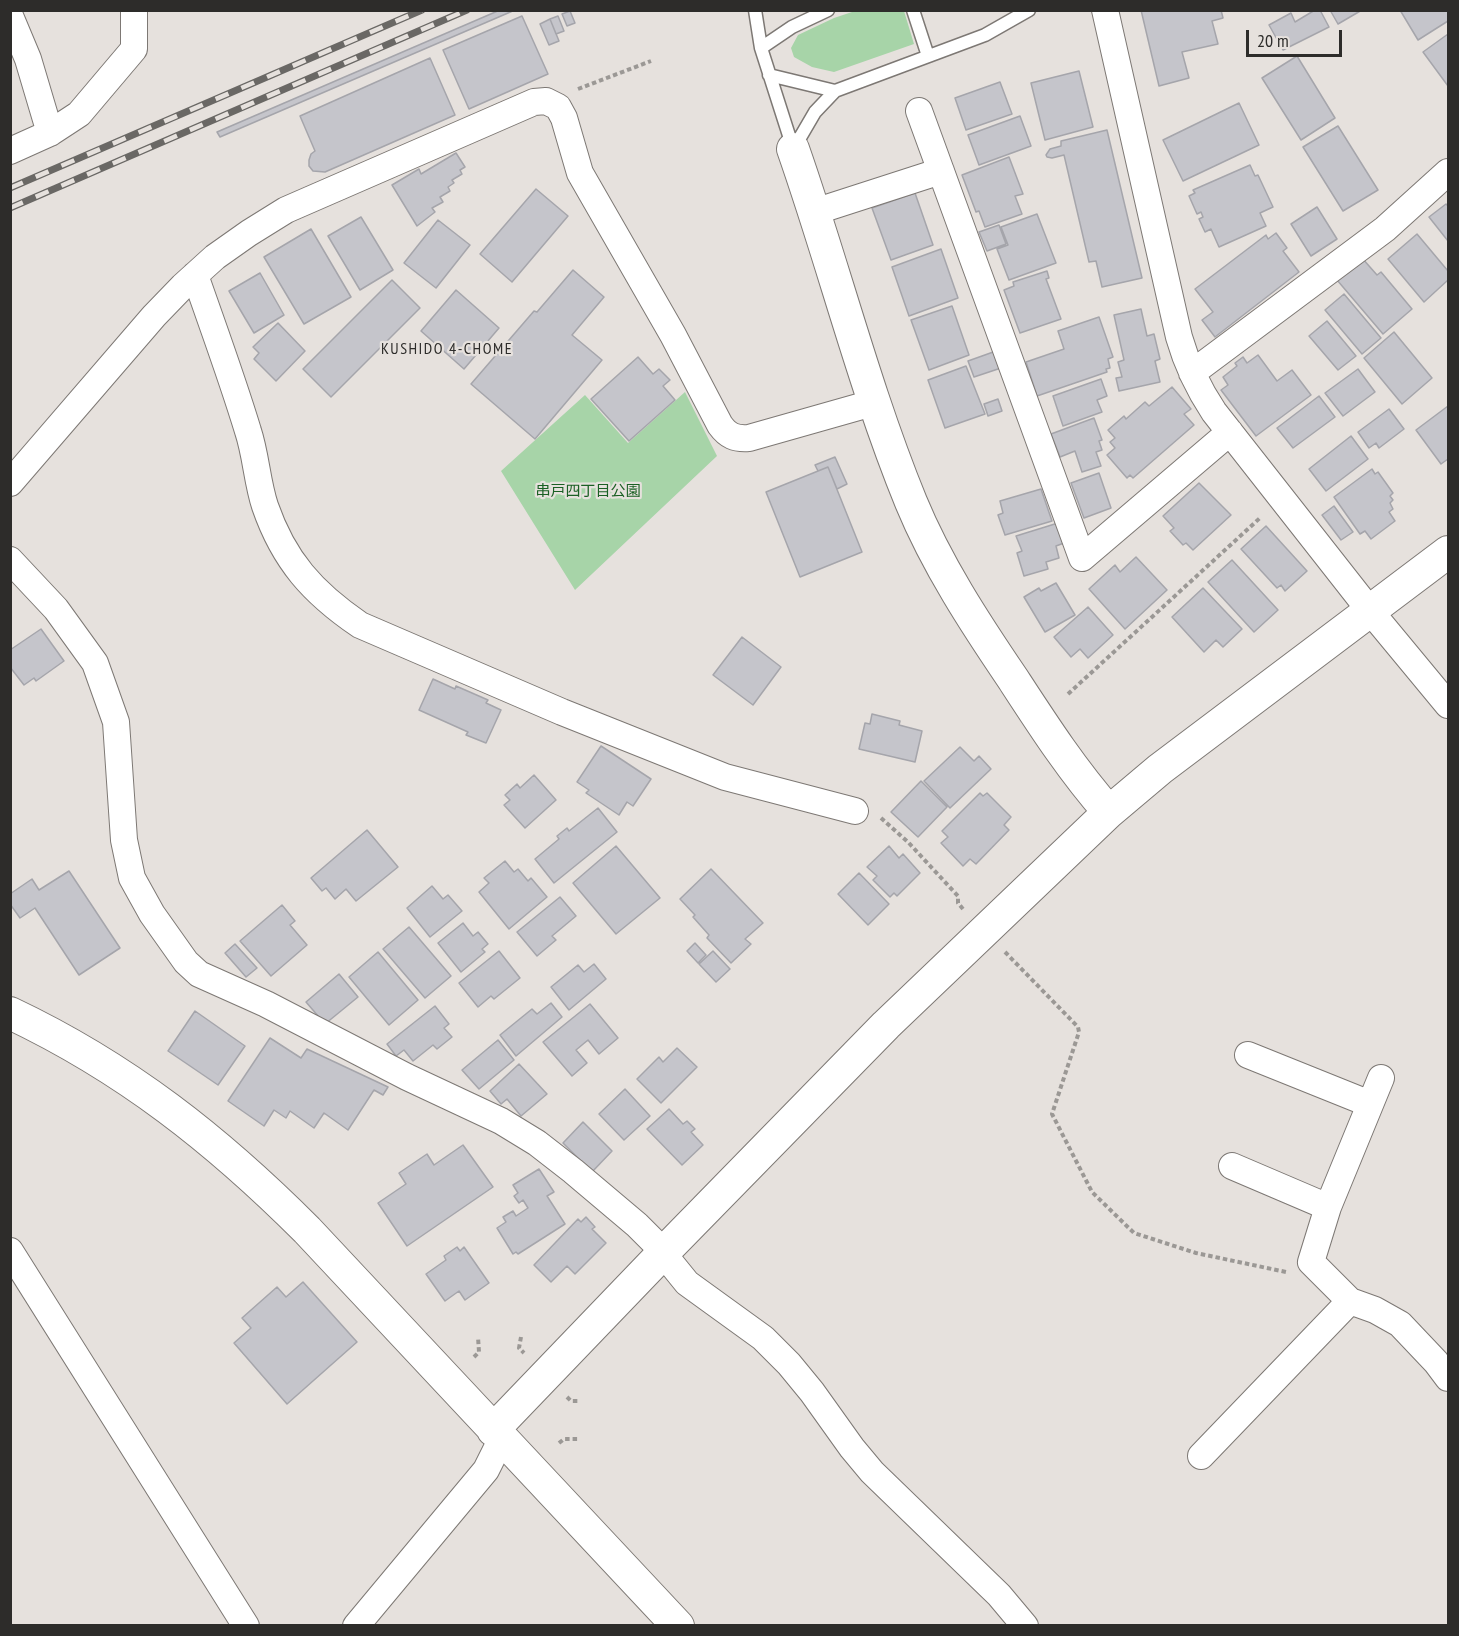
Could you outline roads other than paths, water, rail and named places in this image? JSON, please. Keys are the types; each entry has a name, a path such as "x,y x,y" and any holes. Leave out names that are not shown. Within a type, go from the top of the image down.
{"street":[{"path":"10,151 50,134 79,114 134,49 134,10"},
{"path":"1105,10 1179,337 1199,389 1371,612 1449,705"},
{"path":"10,16 28,58 50,134"},
{"path":"10,483 154,316 215,257 249,232 286,210 534,102 546,101 558,107 564,117 580,173 727,434 737,439 749,438 876,402"},
{"path":"919,111 1082,558 1230,432"},
{"path":"793,149 912,504 942,567 978,627 1068,763 1108,812"},
{"path":"814,212 941,171"},
{"path":"1192,373 1385,229 1449,172"},
{"path":"195,275 249,432 265,505 274,528 299,574 337,610 360,625 562,712 725,777 855,811"},
{"path":"356,1626 486,1470 498,1434 663,1253 886,1025 1108,812 1160,769 1449,552"},
{"path":"10,560 56,609 95,663 116,722 124,840 132,878 152,914 186,962 199,974 266,1004 407,1077 501,1121 537,1143 573,1171 637,1225 697,1293 763,1338 789,1364 868,1467 999,1595 1025,1626"},
{"path":"10,1013 98,1060 155,1098 217,1145 259,1182 307,1230 678,1626"},
{"path":"1248,1055 1370,1104"},
{"path":"1381,1078 1329,1207 1311,1262 1350,1301 1375,1310 1400,1324 1449,1378"},
{"path":"1232,1166 1329,1207"},
{"path":"10,1251 246,1626"},
{"path":"1201,1456 1350,1301"}],"lane":[{"path":"755,10 761,48 793,149"},
{"path":"761,48 792,27 828,10"},
{"path":"913,10 928,56"},
{"path":"793,149 815,112 834,91 985,35 1029,10"},
{"path":"769,75 834,91"}],"railway":[{"path":"10,188 422,10"},
{"path":"10,208 467,10"}],"district":[{"name":"KUSHIDO 4-CHOME","path":"447,349"}],"park label":[{"name":"串戸四丁目公園","path":"588,492"}]}
